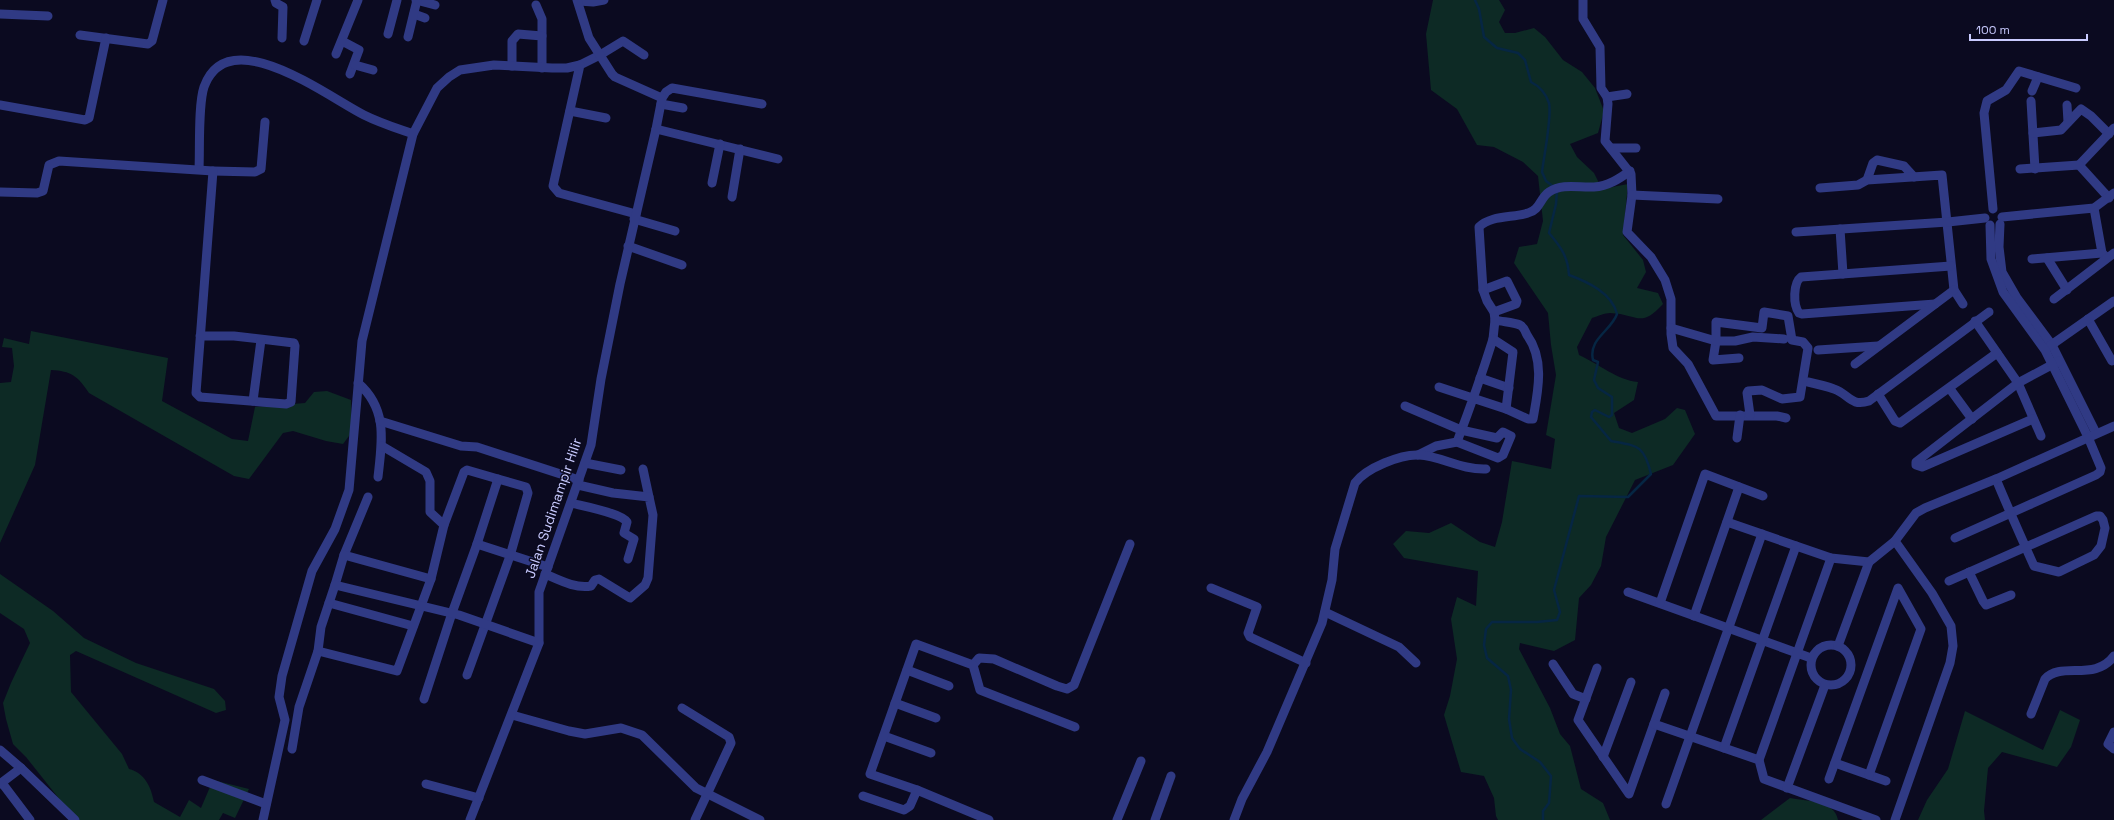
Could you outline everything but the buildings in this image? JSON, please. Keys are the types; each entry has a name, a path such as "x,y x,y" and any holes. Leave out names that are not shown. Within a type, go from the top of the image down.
{"street":[{"path":"80,35 138,44 151,42 163,0"},
{"path":"276,0 276,3 283,7 282,38"},
{"path":"304,41 317,0"},
{"path":"336,54 358,0"},
{"path":"388,34 397,0"},
{"path":"408,37 416,0 435,5"},
{"path":"604,0 593,2 578,1 589,38 614,77 661,101 684,108"},
{"path":"1583,0 1584,19 1600,47 1600,88 1607,97 1608,104 1605,138 1611,148 1630,171 1632,195 1627,232 1651,257 1665,280 1671,299 1673,348 1688,364 1714,413 1719,417 1750,415 1777,416 1786,418"},
{"path":"536,5 542,19 542,68"},
{"path":"0,14 48,16"},
{"path":"414,14 426,18"},
{"path":"512,66 514,37 518,34 542,36"},
{"path":"0,105 86,120 89,118 106,38"},
{"path":"342,41 359,50 350,74"},
{"path":"263,820 285,720 279,697 282,676 312,571 335,528 349,490 362,341 412,134 436,88 460,70 494,65 567,68 580,65 623,41 644,55"},
{"path":"199,170 204,87 218,67 237,59 253,60 285,71 365,116 412,134"},
{"path":"354,65 373,70"},
{"path":"580,65 553,186 555,190 559,194 635,216 675,231"},
{"path":"1994,209 1984,113 1987,101 2006,90 2019,71 2076,88"},
{"path":"2035,169 2032,96 2038,77"},
{"path":"661,101 666,92 672,88 762,104"},
{"path":"1607,97 1627,94"},
{"name":"Jalan Sudimampir Hilir","path":"539,643 539,592 591,445 601,379 628,246 656,130 661,101"},
{"path":"2067,105 2068,122"},
{"path":"2020,169 2079,165 2111,131 2081,109 2061,130 2033,133"},
{"path":"570,111 606,118"},
{"path":"0,192 37,193 43,191 49,165 59,161 213,171 255,172 262,169 265,122"},
{"path":"656,130 778,159"},
{"path":"712,183 720,144"},
{"path":"1611,148 1636,148"},
{"path":"732,197 740,149"},
{"path":"1867,180 1872,163 1877,160 1904,166 1914,177"},
{"path":"1796,232 1948,222 1987,221 1996,226 2001,220 2094,208 2112,195 2079,165"},
{"path":"200,336 291,342 295,346 291,402 286,404 253,402 197,396 200,336 213,171"},
{"path":"1457,442 1493,339 1495,316 1483,290 1478,227 1492,220 1530,213 1539,207 1543,198 1549,192 1557,189 1571,186 1595,187 1616,181 1630,171"},
{"path":"1820,188 1858,185 1867,180 1943,176 1954,290 1963,304"},
{"path":"1632,195 1718,199"},
{"path":"2094,208 2108,255"},
{"path":"1955,538 2100,472 2101,468 2092,435 2071,383 2055,362 2048,348 2003,292 2004,283 1999,247 2001,220 1999,211 1994,209"},
{"path":"1994,209 1988,212 1987,221 1991,259 2004,283"},
{"path":"1840,229 1843,274"},
{"path":"628,246 682,265"},
{"path":"2032,259 2108,255"},
{"path":"2054,299 2067,290 2108,255"},
{"path":"2047,258 2067,290"},
{"path":"1935,304 1798,313 1795,305 1796,283 1798,278 1952,266"},
{"path":"1483,290 1507,281 1517,301 1516,304 1495,316"},
{"path":"1855,364 1954,290"},
{"path":"2048,348 2114,301"},
{"path":"1739,358 1713,360 1717,321 1762,328 1763,313 1765,312 1788,316 1792,340 1803,342 1808,348 1800,397 1782,399 1762,390 1748,391 1750,415"},
{"path":"1808,382 1835,389 1855,402 1861,404 1878,394 1989,312"},
{"path":"1439,387 1506,409 1528,419 1533,419 1539,384 1536,350 1523,327 1495,316"},
{"path":"2088,319 2112,361"},
{"path":"1975,321 2018,384 2041,436"},
{"path":"1671,328 1716,341 1735,341 1753,337 1784,339"},
{"path":"1493,339 1513,352 1506,409"},
{"path":"253,402 261,340"},
{"path":"1818,350 1879,346"},
{"path":"1878,394 1895,421 1900,423 1950,389 1997,353"},
{"path":"2033,419 1922,467 1916,465 1916,462 2018,384 2055,362"},
{"path":"2055,362 2062,387 2092,435"},
{"path":"1480,378 1509,388"},
{"path":"358,383 373,399 380,421 382,446 378,477"},
{"path":"2062,387 2071,383"},
{"path":"1950,389 1972,419"},
{"path":"1234,820 1242,799 1267,752 1306,663 1325,612 1332,580 1335,549 1355,483 1360,476 1375,467 1418,455 1436,446 1457,442 1498,458 1503,455 1512,438 1505,432 1497,438 1461,430 1405,406"},
{"path":"1737,438 1740,415"},
{"path":"380,421 461,446 477,447 613,493 649,497"},
{"path":"1838,646 1869,562 1895,542 1916,513 2114,426"},
{"path":"382,446 426,472 430,481 430,512 444,525"},
{"path":"1418,455 1464,468 1486,469"},
{"path":"585,464 621,470"},
{"path":"477,544 546,571 569,583 587,587 592,586 595,580 599,579 630,598 645,585 648,578 653,522 643,469"},
{"path":"318,651 397,671 431,579 444,525 464,472 473,471 526,487 528,490 510,556 467,675"},
{"path":"1660,603 1705,474 1763,496"},
{"path":"424,699 498,479"},
{"path":"1949,581 2025,547 2096,516 2100,516 2104,520 2105,528 2101,546 2094,555 2059,572 2034,566 2025,547 2010,513 1996,479"},
{"path":"1694,616 1739,487"},
{"path":"292,749 299,707 318,651 321,627 344,555 368,497"},
{"path":"571,503 613,514 626,520 627,522 624,533 634,539 628,559"},
{"path":"1727,522 1831,558 1869,562"},
{"path":"1666,804 1762,534"},
{"path":"1895,542 1932,593 1951,626 1953,646 1950,663 1895,820"},
{"path":"973,665 979,658 994,659 1067,689 1074,685 1130,544"},
{"path":"1724,748 1796,546"},
{"path":"344,555 431,579"},
{"path":"1831,558 1759,760 1764,779 1876,820"},
{"path":"1969,572 1983,602 1986,604 2010,595"},
{"path":"335,585 485,622 539,643 470,820"},
{"path":"1211,588 1257,607 1248,633 1250,637 1306,663"},
{"path":"1829,779 1898,588 1921,629 1869,775"},
{"path":"1628,592 1812,658"},
{"path":"329,604 413,626"},
{"path":"1325,612 1399,647 1416,663"},
{"path":"973,665 916,644 870,774 917,790 989,820"},
{"path":"1828,645 1838,646 1847,652 1851,662 1850,672 1844,680 1835,685 1825,685 1815,679 1810,669 1812,658 1818,649 1828,645"},
{"path":"2031,714 2045,679 2049,675 2056,672 2090,671 2100,667 2114,656"},
{"path":"1554,664 1574,694 1586,699"},
{"path":"973,665 980,690 1075,727"},
{"path":"1597,668 1578,720 1629,794 1665,693"},
{"path":"907,670 949,686"},
{"path":"1850,672 1866,677"},
{"path":"1603,757 1631,682"},
{"path":"1787,788 1825,685"},
{"path":"895,703 936,718"},
{"path":"682,708 730,739 731,743 695,820"},
{"path":"512,715 585,734 621,728 642,735 696,788 760,820"},
{"path":"1654,724 1759,760"},
{"path":"2114,732 2108,744 2114,749"},
{"path":"884,736 931,753"},
{"path":"0,750 75,820"},
{"path":"1117,820 1141,761"},
{"path":"1835,763 1886,781"},
{"path":"21,768 1,784 29,820"},
{"path":"1155,820 1171,776"},
{"path":"202,780 266,804"},
{"path":"426,784 479,798"},
{"path":"863,796 904,810 910,806 917,790"}],"green space":[{"path":"1433,0 1499,0 1505,10 1499,22 1505,33 1515,33 1534,28 1545,37 1563,60 1582,72 1595,88 1604,111 1598,133 1570,144 1577,157 1594,173 1602,189 1628,184 1623,235 1643,260 1646,272 1637,288 1658,293 1663,304 1655,312 1644,318 1610,313 1592,318 1577,347 1579,355 1615,375 1630,381 1638,382 1634,400 1614,413 1619,428 1632,433 1665,419 1677,408 1685,410 1695,434 1673,465 1635,480 1606,537 1601,566 1591,585 1579,598 1575,640 1554,651 1520,643 1519,649 1550,708 1560,734 1570,746 1581,789 1603,803 1610,820 1498,820 1496,816 1494,798 1484,776 1461,772 1444,715 1450,696 1457,659 1451,619 1457,597 1476,606 1478,571 1404,558 1393,544 1406,531 1429,533 1451,523 1480,542 1495,547 1502,522 1512,461 1551,469 1555,439 1546,435 1556,375 1548,313 1514,263 1519,247 1537,244 1543,221 1538,176 1523,162 1494,147 1477,145 1457,109 1431,90 1426,34"},
{"path":"31,331 168,358 162,401 232,439 248,441 255,407 305,403 314,392 327,391 351,400 352,432 343,444 326,441 293,431 283,433 249,479 234,476 89,393 81,382 69,373 51,370 35,465 0,543 0,383 11,382 14,366 12,348 2,347 4,338 29,344"},
{"path":"0,574 53,611 84,638 136,663 214,689 225,701 226,710 216,713 76,651 70,655 71,692 122,754 129,769 135,771 143,777 149,786 154,802 180,817 189,800 201,808 213,780 249,789 235,818 223,813 219,820 76,820 26,757 13,744 3,703 30,643 24,629 0,613"},
{"path":"2060,710 2080,720 2071,747 2057,767 2002,752 1988,768 1984,811 1985,820 1918,820 1927,800 1948,769 1965,711 2043,750"},
{"path":"1790,798 1825,805 1836,813 1838,820 1761,820"}],"waterway":[{"path":"1475,0 1479,9 1484,37 1497,48 1518,53 1525,60 1531,82 1542,91 1548,100 1550,110 1542,172 1546,181 1554,187"},
{"path":"1543,820 1543,811 1549,803 1551,776 1540,762 1520,749 1512,738 1509,719 1511,690 1508,676 1487,658 1484,645 1486,629 1492,622 1537,622 1557,620 1560,612 1554,590 1579,496 1628,497 1651,474 1646,457 1638,448 1628,444 1611,441 1591,417 1592,412 1595,410 1609,417 1612,415 1612,397 1598,388 1594,380 1598,362 1593,360 1592,353 1597,341 1617,314 1610,300 1605,294 1584,281 1569,275 1563,252 1549,233 1556,204 1557,191"}]}
